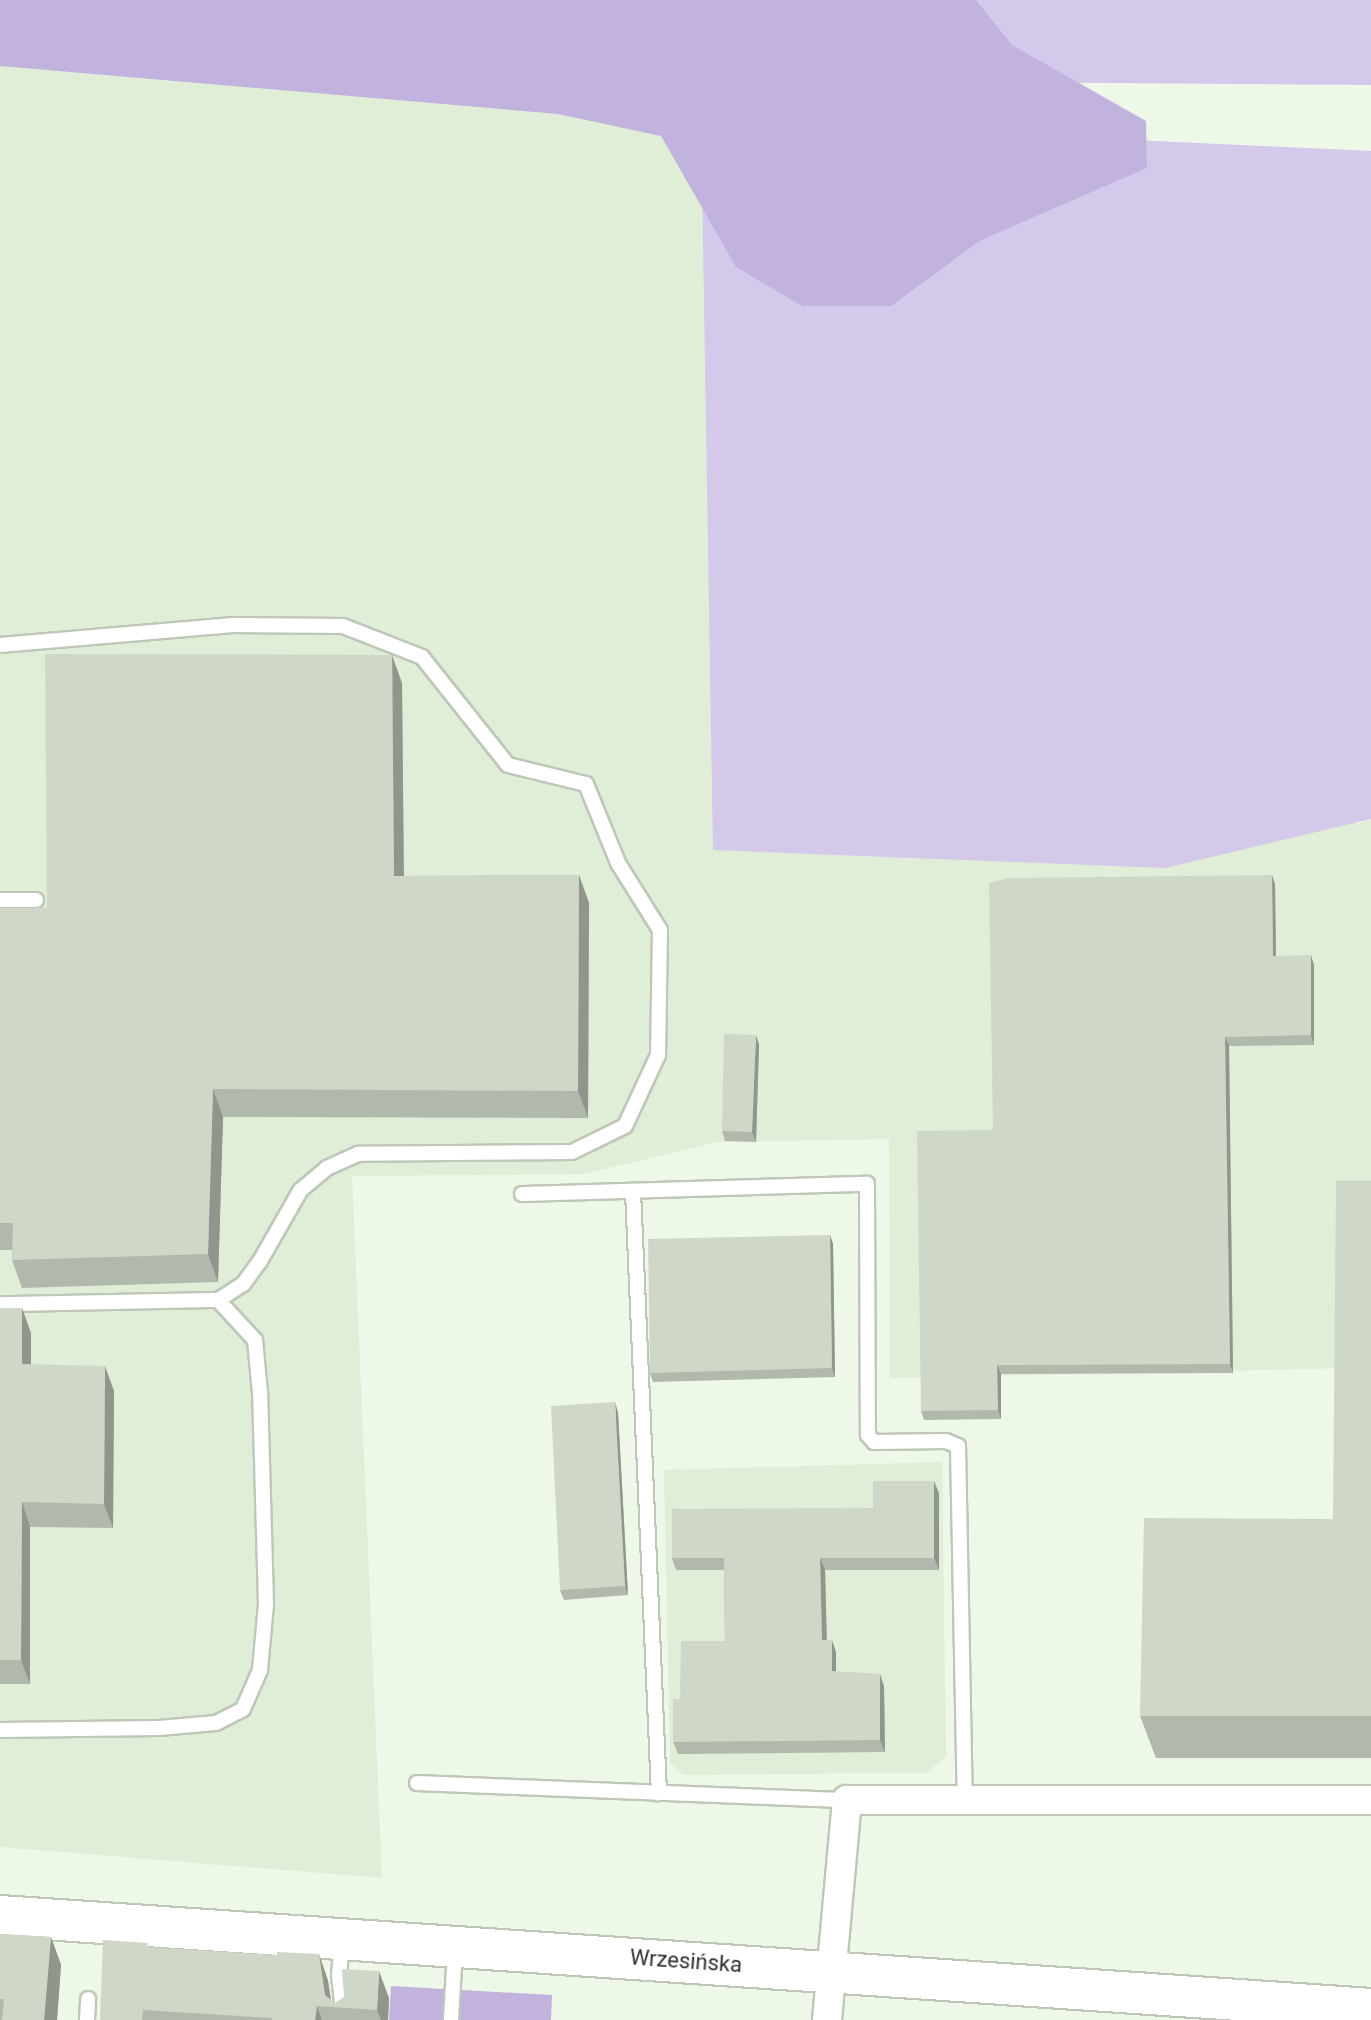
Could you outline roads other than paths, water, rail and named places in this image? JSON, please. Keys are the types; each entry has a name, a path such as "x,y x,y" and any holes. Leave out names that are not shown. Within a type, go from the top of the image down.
{"street":[{"path":"827,2020 847,1800 1371,1800"},
{"name":"Wrzesińska","path":"0,1916 831,1971 1176,2002 1371,2009"}],"lane":[{"path":"0,645 233,625 343,626 422,657 508,765 586,784 618,863 660,930 658,1055 625,1126 572,1152 358,1154 327,1168 300,1191 260,1261 243,1284 218,1300 0,1304"},
{"path":"0,900 36,900"},
{"path":"522,1194 867,1184 868,1435 874,1442 946,1441 958,1446 965,1800"},
{"path":"633,1191 659,1793"},
{"path":"0,1730 174,1727 216,1723 243,1709 260,1670 266,1604 260,1393 255,1340 218,1300"},
{"path":"417,1783 847,1800"},
{"path":"342,1938 339,1976 344,2020"},
{"path":"451,2020 455,1947"},
{"path":"87,2020 88,1999"}]}
